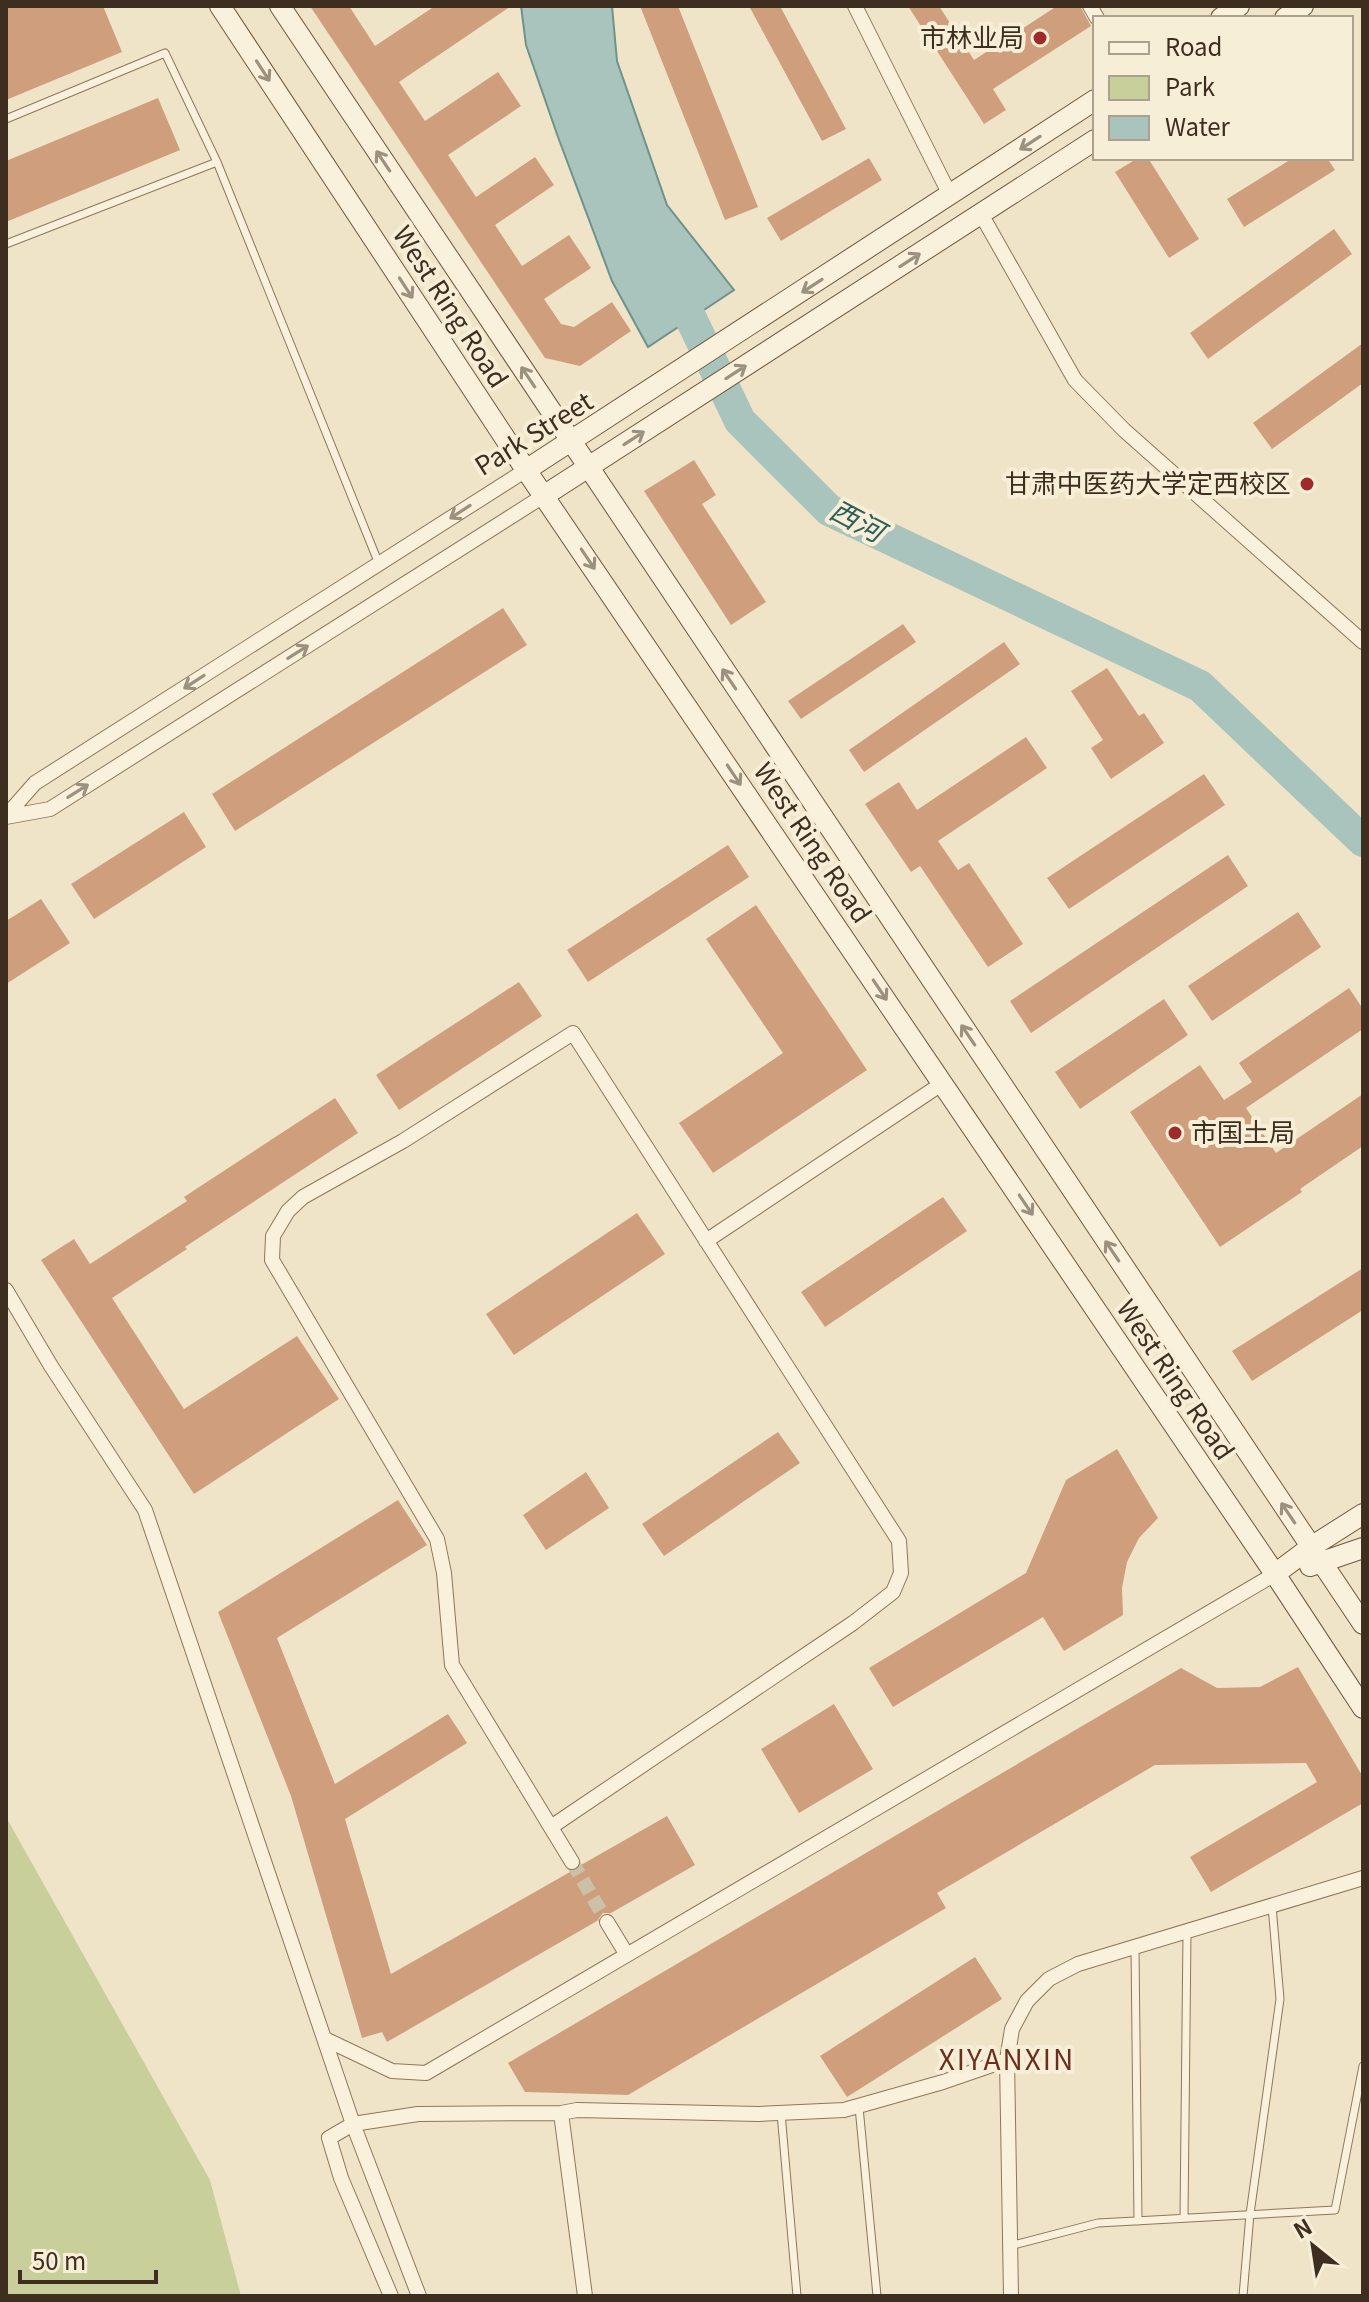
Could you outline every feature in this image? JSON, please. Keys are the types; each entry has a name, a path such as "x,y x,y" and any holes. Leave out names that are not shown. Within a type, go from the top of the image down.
{"main road":[{"name":"West Ring Road","path":"220,6 526,470 1363,1708"},
{"name":"West Ring Road","path":"280,6 1363,1624"},
{"name":"Park Street","path":"526,470 1093,101"},
{"name":"Park Street","path":"545,495 1093,141"},
{"path":"1275,1574 1316,1555 1363,1514"},
{"path":"1316,1555 1363,1548"}],"street":[{"path":"855,6 950,195"},
{"path":"981,214 1075,380 1124,430 1363,642"},
{"name":"Park Street","path":"6,816 35,783 526,470"},
{"name":"Park Street","path":"6,816 50,809 545,495"},
{"path":"551,1827 853,1623 893,1592 901,1573 899,1541 573,1033 403,1141 303,1197 288,1211 273,1236 272,1260 437,1539 444,1573 452,1665 572,1862"},
{"path":"706,1241 943,1083"},
{"path":"6,1290 51,1366 145,1510 353,2124 419,2296"},
{"path":"325,2039 392,2071 426,2073 1275,1574"},
{"path":"1011,2296 1007,2060 1012,2029 1027,2001 1049,1979 1078,1964 1363,1878"},
{"path":"607,1922 627,1955"},
{"path":"391,2296 341,2178 329,2138 353,2124 418,2114 561,2113 577,2110 781,2113 844,2110 1007,2060"},
{"path":"561,2113 585,2296"}],"lane":[{"path":"6,119 165,53 217,162 379,564"},
{"path":"6,244 217,162"},
{"path":"1243,2296 1250,2214 1280,1999 1272,1906"},
{"path":"1184,2218 1187,1933"},
{"path":"1135,1948 1138,2221"},
{"path":"1010,2246 1098,2223 1335,2210 1363,2066"},
{"path":"859,2106 877,2296"},
{"path":"781,2113 797,2296"}],"green space":[{"path":"6,1817 210,2180 241,2296 6,2296"}],"water":[{"path":"521,6 612,6 617,61 667,205 734,290 648,347 612,281 558,137 526,45"}],"building":[{"path":"6,6 103,6 122,52 6,100"},
{"path":"310,6 349,6 375,46 435,6 511,6 399,82 425,121 498,72 521,106 448,155 476,197 535,157 554,185 495,225 522,266 569,235 591,268 544,299 561,324 574,327 612,302 631,331 580,366 545,358"},
{"path":"640,6 678,6 758,207 725,220"},
{"path":"749,6 780,6 846,129 822,141"},
{"path":"908,6 939,6 974,60 1057,6 1080,6 1091,26 993,89 1006,110 984,124"},
{"path":"158,98 180,150 6,222 6,161"},
{"path":"869,158 882,180 781,241 767,218"},
{"path":"1135,160 1149,160 1199,239 1169,258 1115,172"},
{"path":"1290,160 1328,160 1335,170 1244,227 1227,199"},
{"path":"1334,229 1352,254 1208,359 1190,333"},
{"path":"1363,343 1363,383 1272,449 1253,423"},
{"path":"694,460 716,495 702,504 766,602 731,625 644,491"},
{"path":"503,608 527,645 235,831 212,794"},
{"path":"903,624 916,642 801,719 788,701"},
{"path":"1004,642 1020,664 864,772 849,750"},
{"path":"1107,668 1139,716 1144,713 1164,743 1111,779 1091,748 1103,740 1071,691"},
{"path":"1026,737 1047,768 938,841 958,870 969,863 1023,944 988,967 920,866 911,872 865,804 899,782 917,810"},
{"path":"1204,774 1225,805 1069,909 1047,878"},
{"path":"184,812 206,847 94,919 71,884"},
{"path":"728,845 749,877 588,982 567,950"},
{"path":"1228,855 1248,886 1031,1033 1010,1001"},
{"path":"41,899 70,943 6,984 6,921"},
{"path":"756,905 867,1070 713,1173 679,1123 783,1053 706,939"},
{"path":"1298,912 1321,947 1212,1021 1188,986"},
{"path":"519,982 542,1016 399,1110 376,1075"},
{"path":"1349,988 1363,1009 1363,1029 1246,1108 1276,1153 1363,1094 1363,1146 1220,1247 1130,1112 1200,1065 1224,1100 1252,1082 1239,1063"},
{"path":"1164,999 1188,1035 1080,1109 1055,1072"},
{"path":"335,1098 358,1133 112,1298 184,1409 297,1336 339,1399 194,1494 41,1260 74,1239 90,1264 187,1201 184,1197"},
{"path":"943,1197 967,1231 825,1327 801,1292"},
{"path":"637,1213 665,1254 514,1355 486,1314"},
{"path":"1363,1268 1363,1310 1252,1381 1232,1351"},
{"path":"778,1432 800,1463 664,1556 642,1524"},
{"path":"1117,1449 1158,1518 1139,1538 1127,1562 1122,1588 1123,1615 1064,1651 1043,1617 893,1707 869,1668 1026,1573 1066,1480"},
{"path":"586,1472 609,1508 546,1550 523,1515"},
{"path":"398,1500 427,1545 277,1638 335,1784 448,1714 467,1743 345,1819 391,1974 576,1871 581,1865 667,1816 695,1865 611,1913 603,1913 597,1921 387,2042 382,2032 362,2038 291,1796 218,1612"},
{"path":"1298,1667 1363,1777 1363,1803 1211,1892 1190,1857 1317,1782 1306,1763 1155,1765 937,1893 946,1908 628,2095 525,2092 508,2063 1181,1668 1217,1688 1260,1687"},
{"path":"834,1704 873,1769 799,1813 761,1749"},
{"path":"975,1957 1002,1999 847,2097 820,2056"}],"waterway":[{"name":"西河","path":"673,281 740,421 829,510 1200,686 1363,841"}],"tunnel":[{"path":"572,1862 607,1922"}],"place":[{"name":"市林业局","path":"1040,38"},
{"name":"甘肃中医药大学定西校区","path":"1307,484"},
{"name":"市国土局","path":"1175,1133"}],"district":[{"name":"XIYANXIN","path":"1007,2060"}]}
